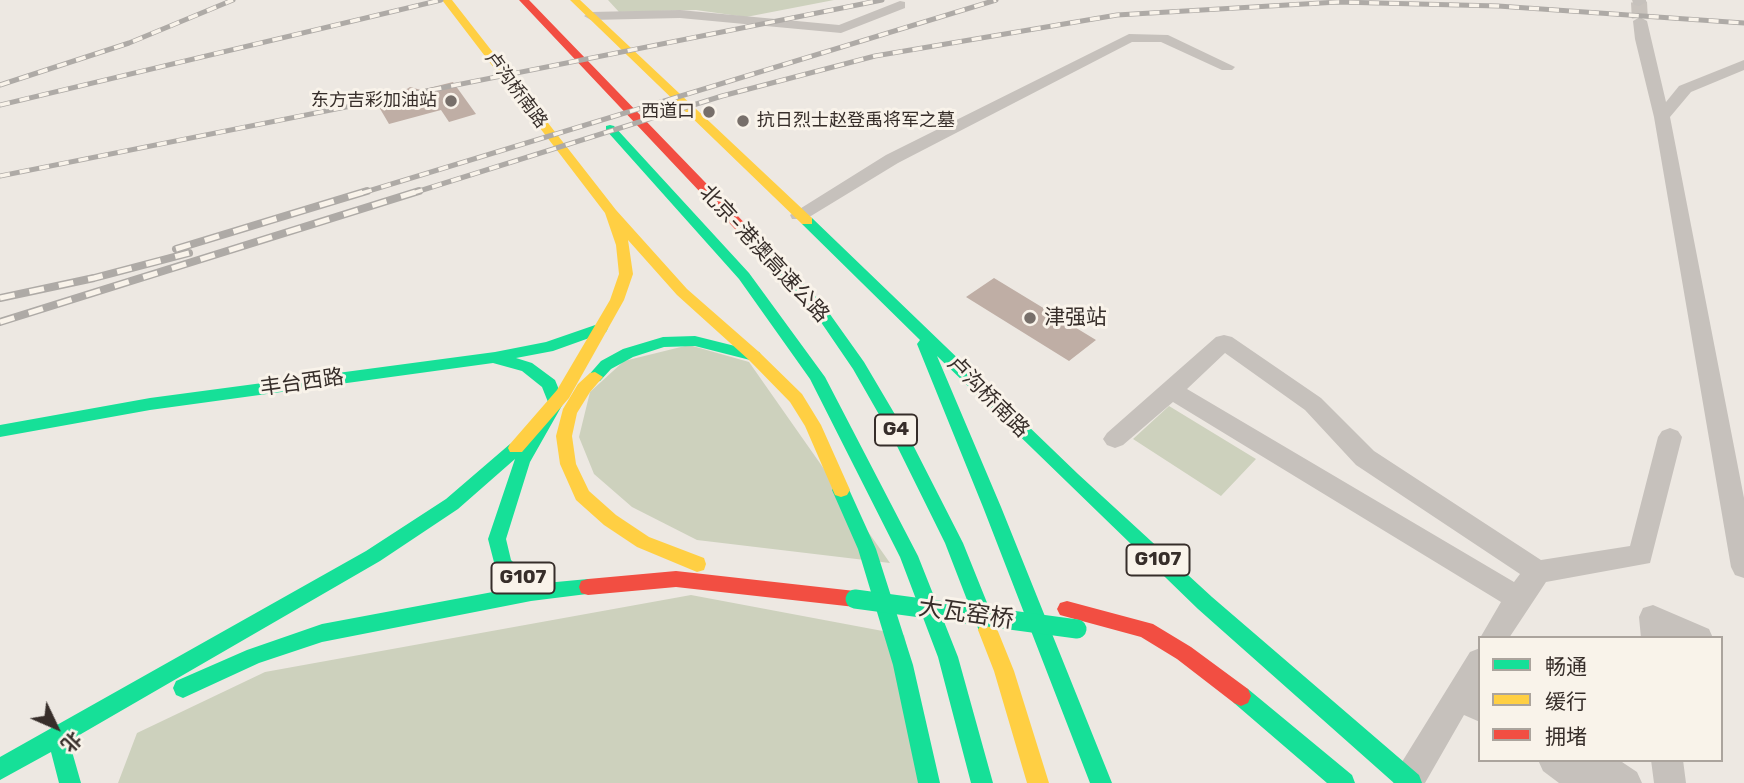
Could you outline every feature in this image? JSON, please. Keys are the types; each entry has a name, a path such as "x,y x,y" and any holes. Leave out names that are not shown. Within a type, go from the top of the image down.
{"main road":[{"name":"卢沟桥南路","path":"447,0 611,213"},
{"name":"卢沟桥南路","path":"575,0 1072,479 1195,594 1410,782"},
{"path":"525,2 595,20"},
{"name":"北京-港澳高速公路","path":"525,2 817,306 859,366 905,445 954,543 1004,671 1038,783"},
{"name":"北京-港澳高速公路","path":"603,120 744,276 817,377 909,556 948,657 982,783"},
{"name":"G107","path":"0,769 373,556 452,504 509,457 556,402 617,300 626,274 623,245 611,213"},
{"path":"611,213 681,292 754,356 796,398 813,425 862,537 902,665 929,783"},
{"path":"916,326 992,507 1101,783"},
{"name":"丰台西路","path":"0,431 150,404 495,358 548,347 601,328"},
{"path":"658,563 703,565 643,542 610,520 582,495 568,464 564,436 569,413 584,388 606,365 628,353 663,342 695,341 754,356"},
{"path":"495,358 527,366 549,384 556,402 522,461 498,539 503,564 531,593"},
{"name":"G107","path":"761,572 855,592"},
{"name":"G107","path":"494,583 541,575"},
{"name":"G107","path":"57,736 158,699 254,656 322,633 531,593 676,579 855,592"},
{"name":"大瓦窑桥","path":"855,592 935,593"},
{"name":"大瓦窑桥","path":"855,592 1083,631"},
{"name":"大瓦窑桥","path":"961,596 988,599"},
{"name":"大瓦窑桥","path":"1014,603 1067,609 1146,630 1218,677 1344,783"},
{"name":"G107","path":"198,654 282,626"},
{"path":"57,736 70,783"}],"street":[{"path":"595,20 680,14 841,29 900,5"},
{"path":"1639,8 1642,39 1662,117 1744,567"},
{"path":"799,215 892,159 1129,38 1163,38 1227,67"},
{"path":"1662,117 1685,89 1744,65"},
{"path":"1115,439 1224,342 1313,404 1365,458 1538,572 1641,555 1670,436"},
{"path":"1171,390 1518,598"},
{"path":"1495,636 1518,598 1538,572"},
{"path":"1655,636 1653,617 1695,636"},
{"path":"1410,782 1470,701 1478,669"},
{"path":"1557,762 1586,783"},
{"path":"1594,762 1626,783"},
{"path":"1667,762 1670,783"}],"green space":[{"path":"608,0 834,0 746,17 696,10 619,12"},
{"path":"689,345 749,362 890,563 697,540 632,507 594,474 579,437 590,392 624,361"},
{"path":"1169,406 1256,459 1221,496 1133,439"},
{"path":"691,595 904,635 939,783 118,783 137,733 265,672"}],"building":[{"path":"453,82 476,114 449,122 441,110 389,124 379,107 410,87 421,90"},
{"name":"津强站","path":"994,278 1096,340 1069,361 966,297"}],"tunnel":[{"path":"1639,2 1640,21"}],"railway":[{"path":"0,85 129,43 233,0"},
{"path":"0,105 441,0"},
{"path":"0,176 882,0"},
{"path":"362,193 996,0"},
{"path":"413,193 722,96 875,56 1117,15 1338,2 1498,6 1744,23"},
{"path":"176,249 367,191"},
{"path":"0,322 419,191"},
{"path":"0,298 94,278 189,253"}],"traffic: fast":[{"path":"610,128 744,276 817,377 909,556 948,657 982,783"},
{"path":"807,221 1072,479 1205,603 1411,783"},
{"path":"756,243 817,306 859,366 905,445 954,543 988,630"},
{"path":"0,431 150,404 495,357 548,347 601,328"},
{"path":"595,377 606,365 628,353 663,342 695,341 754,356"},
{"path":"924,344 992,507 1101,783"},
{"path":"496,358 527,367 549,384 556,402 522,461 497,539 503,564 531,593"},
{"path":"0,769 373,556 452,504 516,448"},
{"path":"841,490 867,549 903,665 929,783"},
{"path":"183,688 254,656 322,633 531,593 588,587"},
{"path":"855,599 1077,629"},
{"path":"1241,696 1344,783"},
{"path":"57,736 70,783"}],"traffic: slow":[{"path":"447,0 611,213 623,245 626,274 617,300 563,394 516,448"},
{"path":"575,0 807,221"},
{"path":"611,213 682,292 754,356 796,398 813,425 841,490"},
{"path":"595,377 584,388 569,413 564,436 568,464 582,495 610,520 643,542 697,564"},
{"path":"988,630 1004,671 1038,783"}],"traffic: jam":[{"path":"524,0 756,243"},
{"path":"588,587 676,579 855,599"},
{"path":"1067,609 1146,630 1184,653 1241,696"}],"place":[{"name":"东方吉彩加油站","path":"451,101"},
{"name":"西道口","path":"709,112"},
{"name":"抗日烈士赵登禹将军之墓","path":"743,121"},
{"name":"津强站","path":"1030,318"}]}
